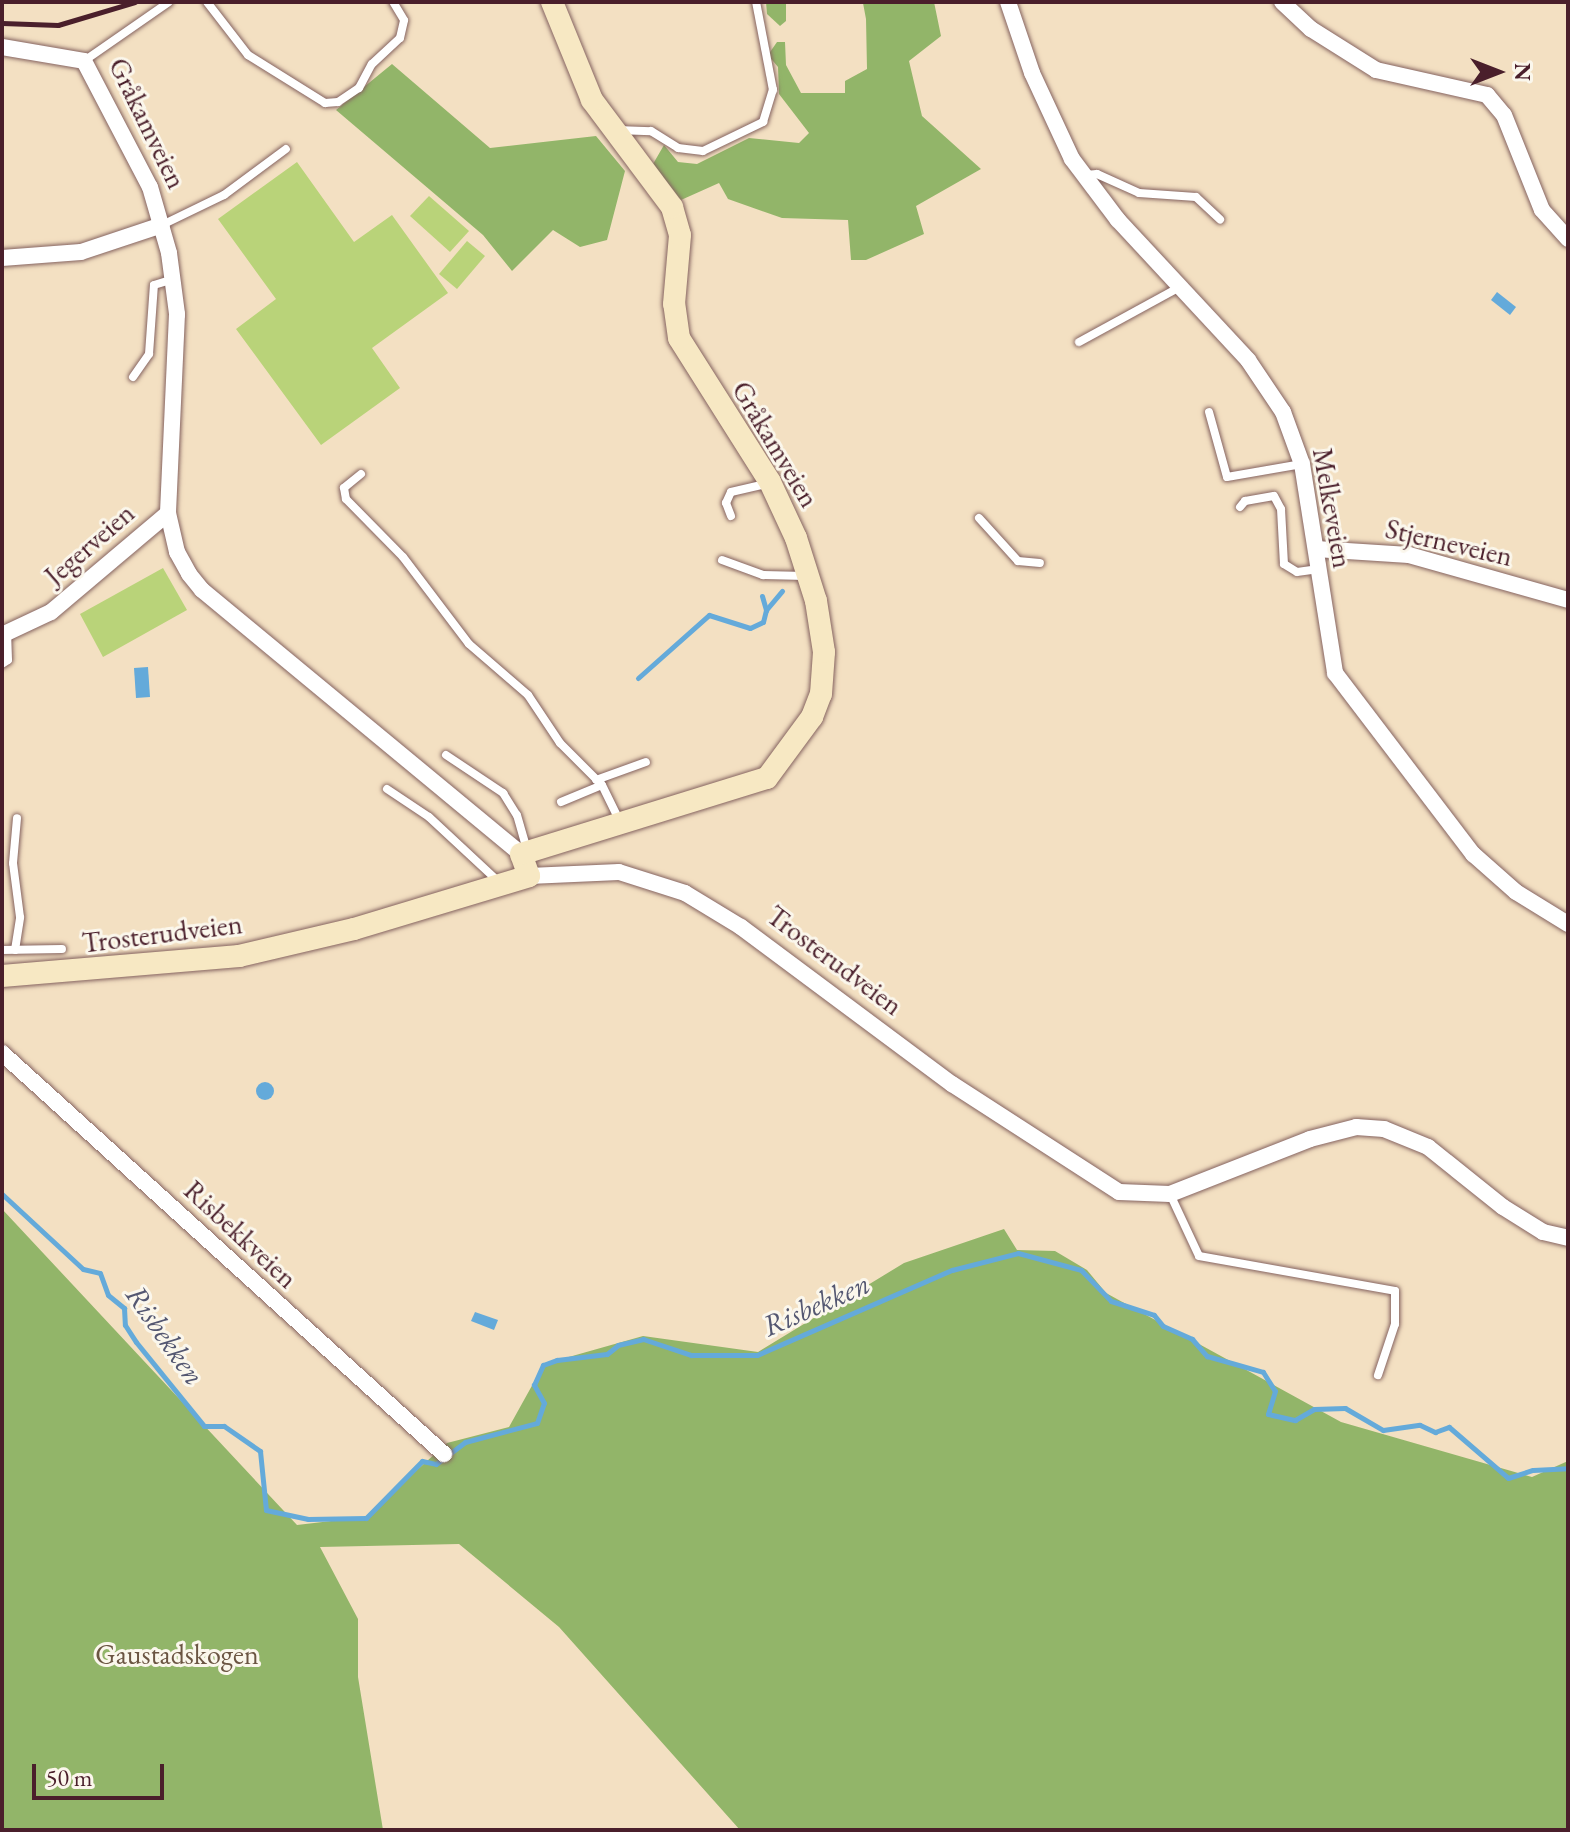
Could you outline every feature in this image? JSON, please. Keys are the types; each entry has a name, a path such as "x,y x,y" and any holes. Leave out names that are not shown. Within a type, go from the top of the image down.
{"street":[{"name":"Gråkamveien","path":"2,47 84,61 141,166 162,225 174,279 176,359 168,513 177,552 202,590 524,853 756,784 786,758 812,717 823,675 822,629 809,575 770,482 684,350 674,314 678,222 662,189 612,131 577,69 552,2"},
{"name":"Melkeveien","path":"1008,2 1049,112 1084,176 1271,389 1302,464 1335,673 1473,854 1516,892 1568,924"},
{"path":"1282,2 1311,29 1376,70 1487,95 1504,115 1542,210 1568,239"},
{"path":"2,258 81,252 162,225"},
{"name":"Jegerveien","path":"4,634 51,612 168,513"},
{"name":"Stjerneveien","path":"1316,549 1409,555 1568,600"},
{"path":"524,853 529,876"},
{"name":"Trosterudveien","path":"2,976 239,956 354,929 529,876 619,872 685,893 741,927 952,1084 1119,1192 1170,1194 1310,1139 1356,1127 1384,1129 1428,1147 1503,1207 1543,1232 1568,1238"},
{"name":"Risbekkveien","path":"2,1053 444,1454"}],"lane":[{"path":"84,61 169,2"},
{"path":"207,2 248,55 325,103 338,102 359,88 372,64 400,38 404,20 393,2"},
{"path":"612,131 640,129 686,151 703,151 763,122 773,90 756,2"},
{"path":"162,225 224,195 286,149"},
{"path":"1084,176 1097,174 1139,193 1196,197 1220,219"},
{"path":"133,377 149,354 154,285 174,279"},
{"path":"1079,342 1181,286"},
{"path":"1209,412 1227,477 1236,479 1302,464"},
{"path":"361,474 344,488 346,499 403,557 469,644 528,695 560,743 599,782 620,823"},
{"path":"731,516 726,503 731,492 770,482"},
{"path":"1240,507 1245,501 1274,496 1281,509 1284,564 1297,572 1319,569"},
{"path":"979,518 1018,561 1040,563"},
{"path":"722,560 763,575 809,575"},
{"path":"2,664 8,660 4,634"},
{"path":"446,755 503,793 517,815 524,853"},
{"path":"561,802 646,762"},
{"path":"387,789 429,817 500,884"},
{"path":"15,950 20,917 13,863 17,818"},
{"path":"2,950 62,949"},
{"path":"1170,1194 1199,1256 1395,1291 1395,1324 1378,1375"}],"green space":[{"path":"766,2 786,2 786,21 780,26 767,14"},
{"path":"834,2 934,2 941,36 909,61 922,116 981,169 916,206 924,234 866,260 851,260 848,220 782,218 728,199 719,183 681,200 653,164 664,145 678,162 697,164 749,138 799,143 809,133 779,94 778,67 768,55 777,42 785,42 786,65 801,93 845,93 845,81 867,69 866,19 863,3"},
{"path":"392,64 490,148 596,136 625,171 607,240 580,247 553,230 512,271 483,235 336,110"},
{"path":"297,162 354,242 392,215 448,293 372,348 400,388 321,445 236,329 276,299 218,219"},
{"path":"429,196 469,231 450,252 410,216"},
{"path":"467,241 485,256 457,289 439,274"},
{"path":"163,568 187,610 103,657 80,614"},
{"name":"Gaustadskogen","path":"2,1209 297,1525 365,1517 447,1443 509,1427 544,1364 643,1336 758,1352 904,1263 1004,1229 1017,1250 1055,1251 1087,1270 1106,1293 1341,1422 1532,1477 1568,1461 1568,1830 740,1830 559,1627 459,1544 320,1547 358,1619 358,1677 383,1830 2,1830"}],"water":[{"path":"1497,292 1516,307 1510,315 1491,300"},
{"path":"148,667 150,697 136,698 134,668"},
{"path":"265,1082 274,1091 265,1100 256,1091"},
{"path":"475,1312 498,1320 494,1330 471,1321"}],"waterway":[{"path":"638,678 709,615 750,628 763,622 766,610 782,591"},
{"path":"762,596 766,610"},
{"name":"Risbekken","path":"2,1194 83,1269 100,1273 108,1295 124,1308 125,1325 136,1342 204,1426 224,1426 260,1451 266,1510 308,1519 366,1518 422,1461 436,1464 465,1442 537,1423 544,1403 534,1385 543,1365 557,1360 607,1354 618,1345 643,1339 691,1355 757,1355 952,1270 1018,1253 1081,1270 1111,1301 1154,1315 1163,1326 1192,1339 1207,1356 1263,1372 1275,1391 1268,1414 1295,1420 1314,1409 1345,1408 1383,1430 1420,1425 1435,1432 1449,1427 1508,1478 1533,1470 1568,1468"}],"railway":[{"path":"2,23 58,25 135,2"}]}
